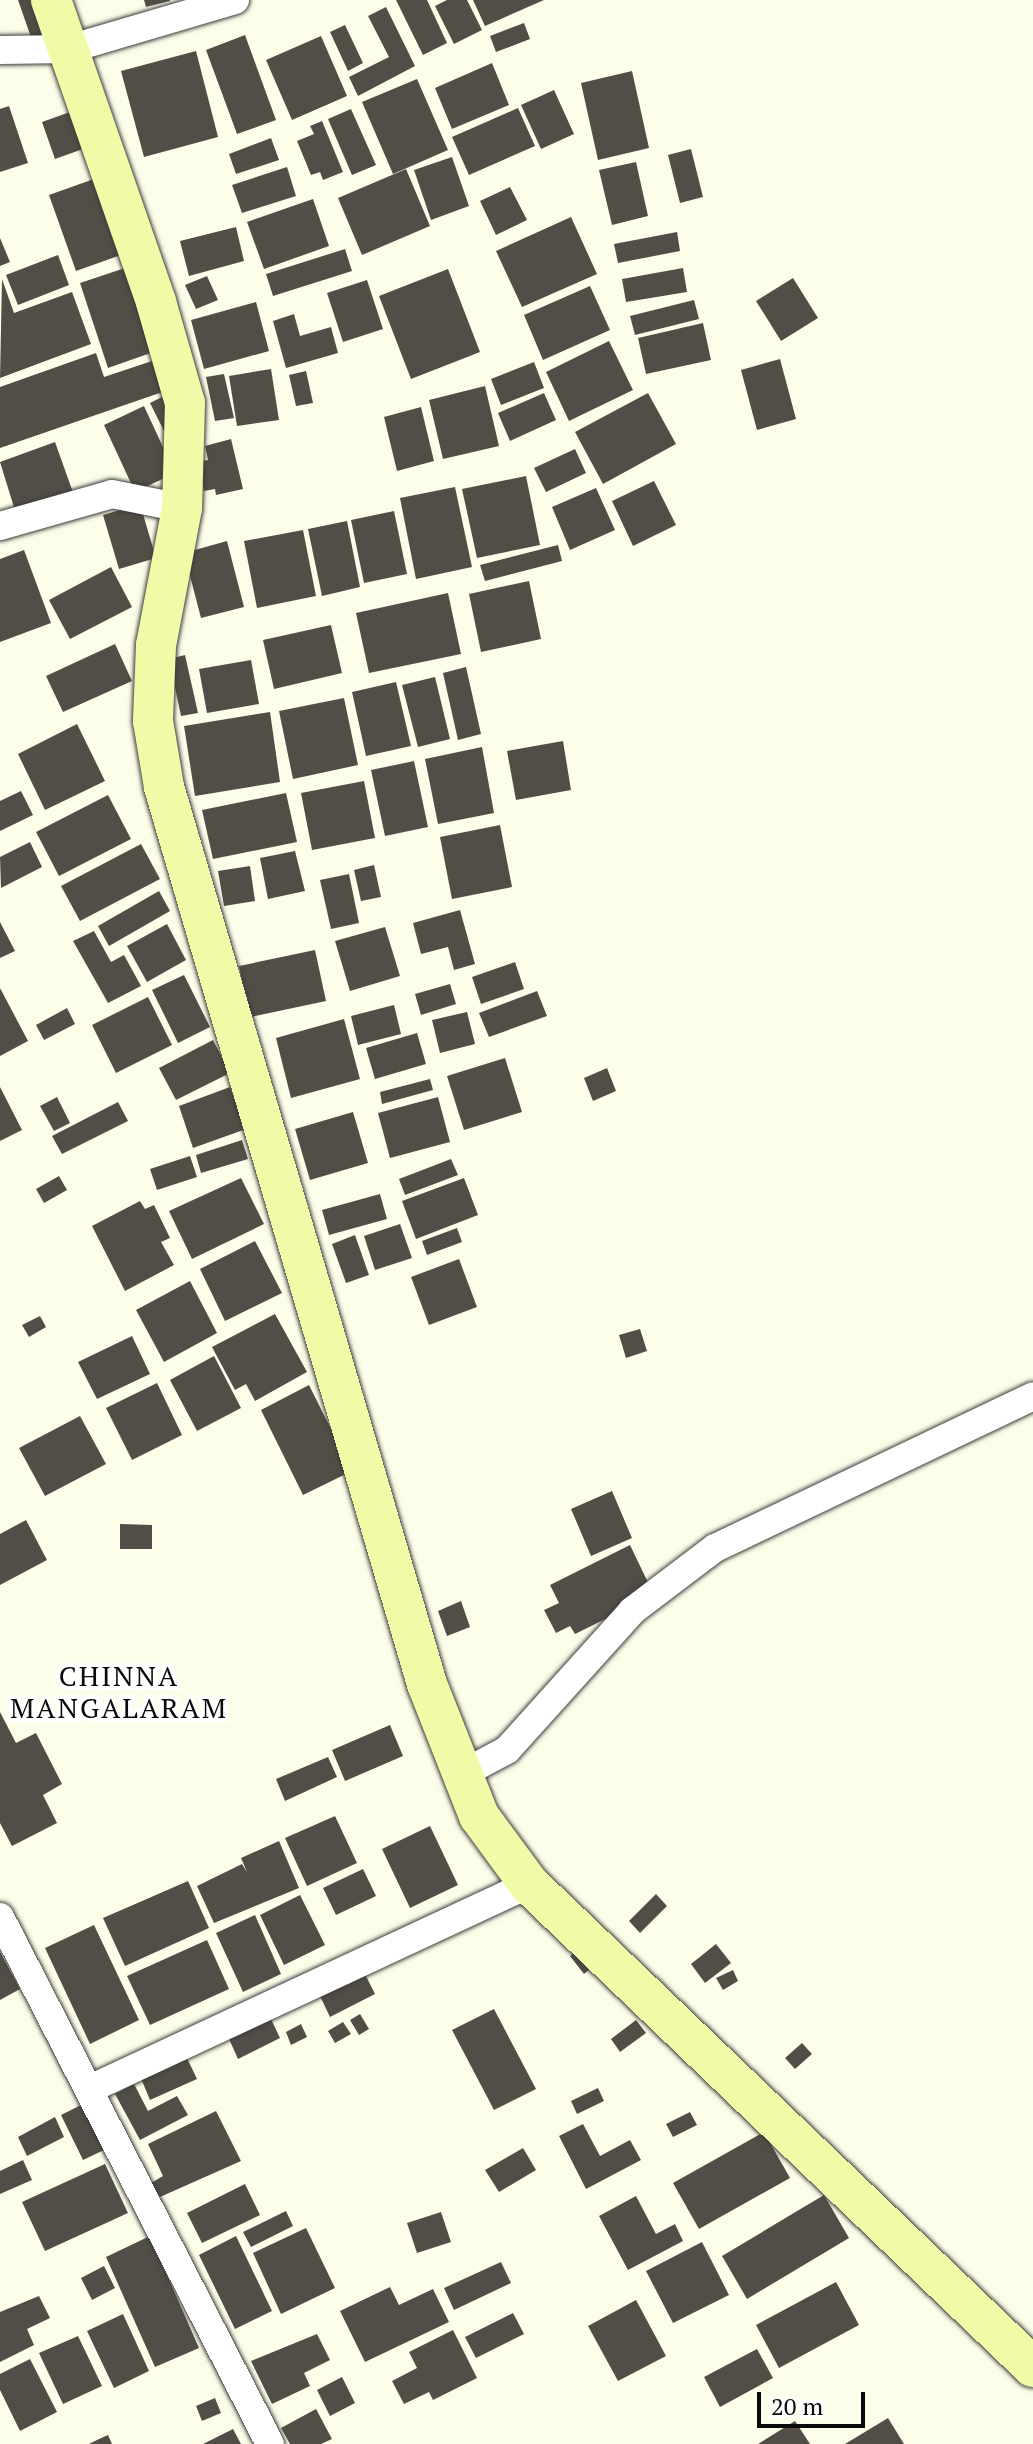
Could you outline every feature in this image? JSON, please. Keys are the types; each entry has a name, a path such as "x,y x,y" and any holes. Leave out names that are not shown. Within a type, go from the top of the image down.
{"street":[{"path":"51,0 185,403 182,508 156,645 153,721 164,787 427,1684 479,1816 529,1884 1033,2367"},
{"path":"0,50 69,49 235,0"},
{"path":"0,526 112,494 182,508"},
{"path":"462,1774 507,1750 632,1611 715,1548 1033,1396"},
{"path":"92,2088 529,1884"},
{"path":"0,1917 92,2088 270,2444"}],"building":[{"path":"18,0 46,0 58,34 33,43"},
{"path":"144,0 170,0 170,1 146,7"},
{"path":"396,0 427,0 447,43 423,55"},
{"path":"447,0 467,0 482,30 454,44 435,6"},
{"path":"473,0 544,0 485,26"},
{"path":"386,7 415,66 358,96 349,77 389,57 368,16"},
{"path":"524,23 530,39 496,52 490,36"},
{"path":"345,25 363,63 348,71 330,32"},
{"path":"245,35 276,120 237,134 206,50"},
{"path":"321,36 347,96 292,120 266,60"},
{"path":"196,51 218,137 144,157 121,71"},
{"path":"492,63 509,105 452,129 435,88"},
{"path":"632,71 649,148 598,160 581,83"},
{"path":"417,79 448,150 393,174 362,102"},
{"path":"554,90 574,134 541,149 521,105"},
{"path":"9,106 28,163 0,172 0,109"},
{"path":"518,108 535,146 469,175 452,137"},
{"path":"351,109 376,165 352,175 328,119"},
{"path":"70,112 83,149 55,159 42,122"},
{"path":"322,121 343,172 323,180 320,172 311,175 297,141 314,134 310,126"},
{"path":"271,138 279,160 236,174 229,154"},
{"path":"691,149 703,197 680,203 668,155"},
{"path":"452,157 469,206 431,220 414,170"},
{"path":"636,162 648,216 612,225 599,170"},
{"path":"287,167 296,196 242,213 232,185"},
{"path":"406,169 430,226 362,255 338,198"},
{"path":"108,174 135,250 76,271 49,195"},
{"path":"510,187 527,220 496,235 480,201"},
{"path":"313,199 329,246 264,269 247,222"},
{"path":"571,217 597,274 522,307 496,251"},
{"path":"236,227 244,261 189,276 180,241"},
{"path":"677,232 680,251 618,263 614,244"},
{"path":"0,238 10,262 0,266"},
{"path":"345,249 352,271 273,296 266,274"},
{"path":"58,255 69,285 18,305 6,275"},
{"path":"134,265 162,349 108,368 80,283"},
{"path":"683,268 687,292 626,302 622,279"},
{"path":"448,269 480,352 411,379 379,296"},
{"path":"207,276 218,300 196,309 185,285"},
{"path":"793,278 818,318 781,341 756,301"},
{"path":"2,279 14,313 72,292 91,344 0,378"},
{"path":"367,280 383,329 343,342 327,293"},
{"path":"590,286 610,330 543,360 524,315"},
{"path":"694,300 699,319 635,335 630,316"},
{"path":"256,302 269,351 204,369 191,320"},
{"path":"294,314 300,336 331,327 338,353 286,368 273,321"},
{"path":"703,323 711,360 646,374 638,338"},
{"path":"609,341 633,390 569,421 546,372"},
{"path":"96,353 104,377 167,356 177,387 0,448 0,387"},
{"path":"780,359 796,419 757,430 741,370"},
{"path":"534,362 544,388 501,405 491,379"},
{"path":"271,369 279,420 237,426 229,376"},
{"path":"306,371 313,403 296,406 289,375"},
{"path":"224,374 234,418 215,421 206,377"},
{"path":"485,386 499,446 443,459 429,400"},
{"path":"544,393 556,420 510,441 498,413"},
{"path":"648,393 676,444 603,484 575,432"},
{"path":"168,394 166,435 150,403"},
{"path":"144,406 175,473 135,492 104,425"},
{"path":"421,407 434,461 397,471 384,417"},
{"path":"231,439 243,489 216,495 215,489 204,491 198,462 208,460 205,446"},
{"path":"55,442 75,498 17,517 0,462"},
{"path":"575,449 586,473 546,492 534,468"},
{"path":"526,476 540,545 477,558 462,489"},
{"path":"654,481 676,525 633,546 612,501"},
{"path":"455,487 472,567 416,579 400,498"},
{"path":"596,488 615,530 570,550 552,507"},
{"path":"140,504 156,558 119,569 103,515"},
{"path":"394,511 407,574 364,583 351,520"},
{"path":"347,521 360,587 322,596 308,529"},
{"path":"303,530 316,596 257,608 244,541"},
{"path":"227,541 244,607 201,618 184,553"},
{"path":"558,545 562,561 485,581 480,565"},
{"path":"24,550 51,623 0,642 0,559"},
{"path":"111,567 132,607 70,639 49,600"},
{"path":"529,581 541,639 481,652 469,594"},
{"path":"448,593 461,654 369,673 356,613"},
{"path":"331,625 342,673 274,689 263,640"},
{"path":"115,644 132,681 63,712 46,676"},
{"path":"185,655 198,713 181,716 169,659"},
{"path":"251,660 259,704 207,713 199,669"},
{"path":"466,667 481,734 458,740 443,673"},
{"path":"435,677 450,739 418,747 402,685"},
{"path":"396,682 411,746 366,756 352,692"},
{"path":"344,698 358,765 293,779 279,711"},
{"path":"270,712 280,782 195,796 184,726"},
{"path":"77,724 105,781 45,810 18,754"},
{"path":"563,741 571,790 516,800 507,751"},
{"path":"482,747 494,813 438,824 425,759"},
{"path":"414,761 428,827 385,836 371,770"},
{"path":"364,781 375,838 312,850 301,793"},
{"path":"21,791 33,815 0,831 0,801"},
{"path":"286,793 297,842 213,859 202,810"},
{"path":"108,795 131,839 59,876 36,832"},
{"path":"500,825 512,887 452,899 440,837"},
{"path":"30,842 42,867 1,888 0,857"},
{"path":"141,844 160,879 80,921 61,886"},
{"path":"295,851 305,891 268,899 260,858"},
{"path":"374,865 381,897 361,901 354,870"},
{"path":"250,866 255,901 224,906 218,871"},
{"path":"349,874 359,923 331,929 320,880"},
{"path":"159,891 170,911 109,946 98,926"},
{"path":"460,910 475,964 454,970 448,947 421,954 413,923"},
{"path":"0,922 15,951 0,958"},
{"path":"167,924 186,960 147,982 127,946"},
{"path":"385,927 400,976 350,991 335,941"},
{"path":"94,931 111,962 124,955 141,986 108,1003 73,941"},
{"path":"315,950 326,1001 250,1017 239,966"},
{"path":"515,962 524,989 481,1004 472,977"},
{"path":"184,975 210,1027 178,1043 152,990"},
{"path":"450,984 456,1004 421,1015 415,994"},
{"path":"0,988 28,1041 0,1056"},
{"path":"537,991 547,1016 489,1037 479,1013"},
{"path":"148,997 172,1045 116,1073 92,1025"},
{"path":"394,1005 401,1034 358,1045 351,1016"},
{"path":"67,1008 75,1024 44,1040 36,1025"},
{"path":"467,1012 475,1044 440,1053 432,1020"},
{"path":"344,1019 360,1079 291,1098 276,1038"},
{"path":"417,1033 426,1064 375,1079 366,1048"},
{"path":"213,1040 230,1073 176,1100 159,1068"},
{"path":"505,1058 522,1112 464,1130 447,1076"},
{"path":"607,1068 616,1091 593,1101 584,1078"},
{"path":"430,1079 433,1090 382,1104 380,1092"},
{"path":"0,1087 22,1130 0,1141"},
{"path":"230,1087 246,1129 193,1148 179,1106"},
{"path":"57,1097 70,1123 54,1131 40,1106"},
{"path":"438,1097 450,1142 390,1158 378,1113"},
{"path":"118,1102 128,1121 62,1154 52,1136"},
{"path":"353,1112 368,1163 310,1180 295,1129"},
{"path":"242,1140 248,1159 201,1173 196,1155"},
{"path":"190,1156 197,1177 157,1190 150,1169"},
{"path":"451,1159 458,1175 405,1195 399,1179"},
{"path":"59,1176 67,1190 44,1203 36,1189"},
{"path":"241,1178 264,1224 192,1259 169,1211"},
{"path":"464,1178 478,1215 416,1239 402,1201"},
{"path":"380,1194 387,1219 329,1235 322,1210"},
{"path":"140,1201 145,1209 154,1205 170,1238 161,1242 174,1265 125,1291 92,1226"},
{"path":"400,1224 412,1258 375,1270 364,1236"},
{"path":"457,1228 462,1242 427,1255 422,1241"},
{"path":"355,1235 369,1275 346,1283 332,1244"},
{"path":"255,1241 282,1293 225,1321 200,1269"},
{"path":"459,1259 477,1307 429,1325 411,1277"},
{"path":"190,1281 217,1333 164,1362 136,1310"},
{"path":"275,1314 307,1372 255,1401 246,1384 235,1390 212,1347"},
{"path":"40,1316 46,1327 29,1337 22,1325"},
{"path":"640,1329 647,1351 626,1358 619,1335"},
{"path":"132,1336 150,1374 97,1399 78,1362"},
{"path":"214,1356 241,1408 197,1431 170,1380"},
{"path":"157,1383 182,1435 132,1460 106,1408"},
{"path":"309,1385 352,1471 303,1495 261,1410"},
{"path":"80,1416 106,1464 45,1496 19,1448"},
{"path":"612,1491 632,1538 591,1556 571,1509"},
{"path":"26,1520 47,1560 0,1585 0,1534"},
{"path":"120,1524 152,1525 152,1549 120,1549"},
{"path":"630,1545 654,1595 575,1634 570,1626 556,1633 544,1610 559,1603 550,1585"},
{"path":"461,1601 470,1627 447,1636 438,1611"},
{"path":"0,1712 16,1743 36,1733 62,1784 43,1795 57,1823 12,1846 0,1823"},
{"path":"390,1725 403,1756 345,1781 332,1750"},
{"path":"328,1757 337,1777 285,1801 276,1779"},
{"path":"335,1816 357,1863 307,1886 285,1838"},
{"path":"430,1826 458,1885 410,1908 382,1849"},
{"path":"279,1841 299,1888 214,1923 197,1886 242,1864 247,1872 241,1858"},
{"path":"363,1869 376,1896 336,1915 323,1888"},
{"path":"188,1881 209,1928 125,1966 103,1918"},
{"path":"656,1894 667,1906 640,1933 629,1921"},
{"path":"300,1895 325,1945 284,1965 260,1915"},
{"path":"255,1915 281,1974 243,1992 216,1933"},
{"path":"94,1925 139,2020 90,2044 45,1948"},
{"path":"207,1940 229,1989 150,2025 127,1976"},
{"path":"716,1944 731,1963 705,1983 691,1964"},
{"path":"582,1947 596,1964 584,1974 570,1956"},
{"path":"0,1952 20,1989 0,2000"},
{"path":"733,1970 738,1981 723,1990 716,1978"},
{"path":"365,1974 375,1994 330,2017 320,1996"},
{"path":"494,2009 536,2089 494,2110 452,2030"},
{"path":"360,2014 369,2029 359,2035 350,2020"},
{"path":"271,2019 280,2038 238,2059 229,2039"},
{"path":"636,2020 646,2033 620,2052 611,2039"},
{"path":"343,2022 351,2034 335,2043 328,2031"},
{"path":"301,2024 307,2037 291,2045 286,2032"},
{"path":"802,2043 812,2054 795,2069 785,2058"},
{"path":"186,2056 197,2079 150,2100 140,2076"},
{"path":"134,2084 148,2111 177,2096 188,2115 140,2140 115,2094"},
{"path":"598,2088 604,2101 577,2114 571,2101"},
{"path":"83,2104 106,2149 83,2160 61,2115"},
{"path":"216,2111 241,2161 160,2197 151,2183 163,2176 148,2144"},
{"path":"690,2112 697,2125 673,2137 666,2124"},
{"path":"55,2117 64,2137 27,2156 18,2137"},
{"path":"583,2124 600,2156 630,2140 641,2160 586,2189 559,2136"},
{"path":"764,2132 790,2178 699,2229 673,2183"},
{"path":"523,2148 536,2170 499,2192 485,2170"},
{"path":"23,2160 32,2180 0,2194 0,2171"},
{"path":"105,2164 128,2213 45,2251 22,2202"},
{"path":"245,2184 260,2215 202,2243 187,2213"},
{"path":"824,2195 849,2238 747,2299 722,2256"},
{"path":"636,2196 656,2234 675,2224 683,2241 628,2270 599,2216"},
{"path":"286,2211 293,2226 251,2247 243,2232"},
{"path":"441,2212 451,2242 417,2253 407,2223"},
{"path":"306,2228 335,2288 281,2314 253,2253"},
{"path":"150,2236 199,2348 155,2367 106,2257"},
{"path":"236,2236 272,2311 235,2329 199,2255"},
{"path":"702,2242 729,2295 673,2323 646,2271"},
{"path":"501,2262 511,2283 454,2310 444,2288"},
{"path":"104,2266 115,2288 92,2300 81,2278"},
{"path":"836,2282 859,2325 779,2368 756,2325"},
{"path":"390,2287 399,2305 433,2289 449,2322 365,2362 340,2311"},
{"path":"39,2296 50,2318 27,2329 34,2345 0,2362 0,2312"},
{"path":"636,2300 666,2356 618,2381 588,2326"},
{"path":"513,2313 524,2334 476,2358 465,2337"},
{"path":"123,2314 149,2371 114,2388 87,2331"},
{"path":"453,2330 477,2378 433,2400 429,2392 404,2404 392,2381 417,2368 409,2352"},
{"path":"317,2334 330,2360 304,2373 310,2386 272,2404 251,2361"},
{"path":"78,2336 102,2386 63,2404 39,2353"},
{"path":"757,2349 773,2378 720,2407 704,2377"},
{"path":"30,2359 57,2412 20,2431 0,2390 0,2374"},
{"path":"342,2377 355,2403 330,2416 317,2390"},
{"path":"215,2398 221,2413 202,2421 196,2406"},
{"path":"316,2409 332,2439 321,2444 290,2444 281,2428"},
{"path":"888,2418 904,2444 845,2444"},
{"path":"795,2421 810,2444 758,2444"},
{"path":"233,2429 241,2444 203,2444"},
{"path":"108,2435 112,2444 89,2444 97,2440"}],"district":[{"name":"CHINNA MANGALARAM","path":"119,1692"}]}
